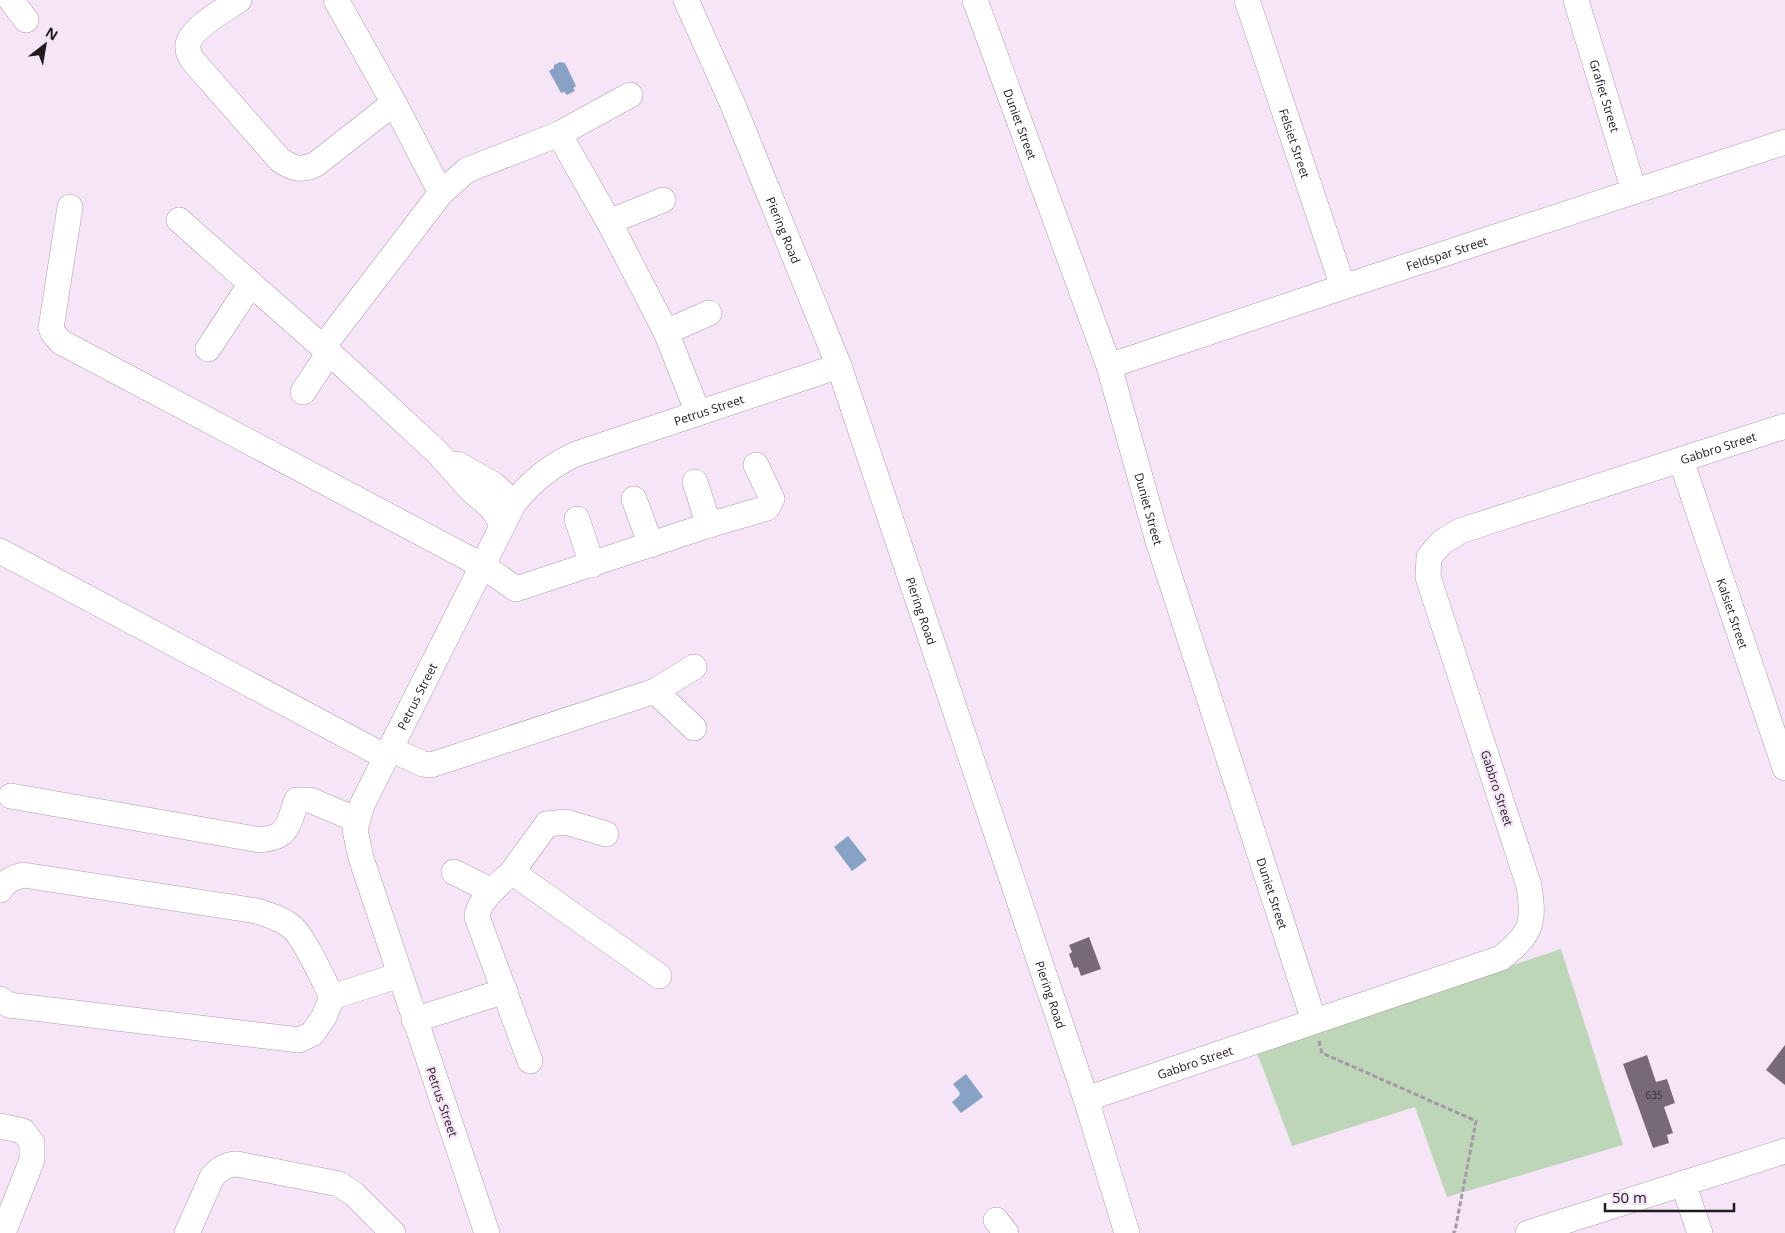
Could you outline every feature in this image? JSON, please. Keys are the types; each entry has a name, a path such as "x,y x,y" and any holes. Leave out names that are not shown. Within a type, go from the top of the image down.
{"street":[{"path":"11,0 26,20"},
{"path":"239,0 195,31 188,45 189,54 280,160 288,166 297,169 307,169 316,164 394,103"},
{"path":"336,0 394,103 441,193"},
{"name":"Piering Road","path":"686,0 733,105 839,366 1086,1099 1127,1233"},
{"name":"Duniet Street","path":"975,0 1109,366 1158,541 1314,1021"},
{"name":"Felsiet Street","path":"1247,0 1343,287"},
{"name":"Grafiet Street","path":"1576,0 1634,191"},
{"path":"303,392 326,350 441,193 458,177 476,165 559,134 630,95"},
{"path":"559,134 609,222 666,332 698,414"},
{"name":"Feldspar Street","path":"1109,366 1785,142"},
{"path":"609,222 663,200"},
{"path":"70,207 50,328 52,333 61,342 482,566 518,590 709,525 767,508 772,499 756,465"},
{"path":"179,220 326,350 439,454 470,489 491,507 503,525"},
{"path":"208,349 250,284"},
{"path":"666,332 710,312"},
{"name":"Petrus Street","path":"487,1233 361,858 355,830 362,805 514,503 528,486 557,463 576,454 839,366"},
{"name":"Gabbro Street","path":"1086,1099 1502,958 1519,944 1530,928 1532,908 1529,886 1428,577 1430,557 1442,542 1460,531 1785,426"},
{"path":"439,454 493,484 514,503"},
{"name":"Kalsiet Street","path":"1682,460 1785,768"},
{"path":"695,482 709,525"},
{"path":"634,499 651,545"},
{"path":"577,519 592,565"},
{"path":"0,551 388,753 423,764 430,765 655,690 694,667"},
{"path":"655,690 694,728"},
{"path":"11,796 260,840 279,836 289,825 297,800 310,800 357,820"},
{"path":"530,1061 477,917 477,912 492,891 512,872 547,824 566,822 606,834"},
{"path":"454,872 492,891"},
{"path":"512,872 659,976"},
{"path":"0,890 5,882 23,875 257,912 276,917 293,928 332,997"},
{"path":"0,999 9,1005 299,1040 312,1034 324,1016 332,997 400,975"},
{"path":"414,1020 505,991"},
{"path":"0,1126 23,1131 32,1143 32,1160 3,1233"},
{"path":"1528,1233 1785,1151"},
{"path":"187,1233 212,1177 218,1170 231,1164 237,1164 340,1184 354,1194 393,1233"},
{"path":"1683,1183 1700,1233"}],"path":[{"path":"1314,1021 1322,1053 1476,1121 1455,1231 1453,1233"}],"green space":[{"path":"1561,949 1623,1145 1447,1197 1415,1107 1292,1146 1256,1050"}],"water":[{"path":"560,62 565,63 576,86 573,88 575,91 567,95 564,92 561,93 549,71"},
{"path":"848,836 867,860 852,871 834,847"},
{"path":"966,1074 983,1097 961,1113 952,1102 960,1093 953,1084"}],"building":[{"path":"1089,937 1101,969 1081,976 1078,967 1074,968 1069,954 1072,952 1069,945"},
{"path":"1785,1045 1785,1085 1766,1070"},
{"path":"1647,1055 1656,1082 1667,1079 1675,1103 1664,1107 1673,1133 1667,1135 1669,1143 1653,1148 1623,1064"}]}
